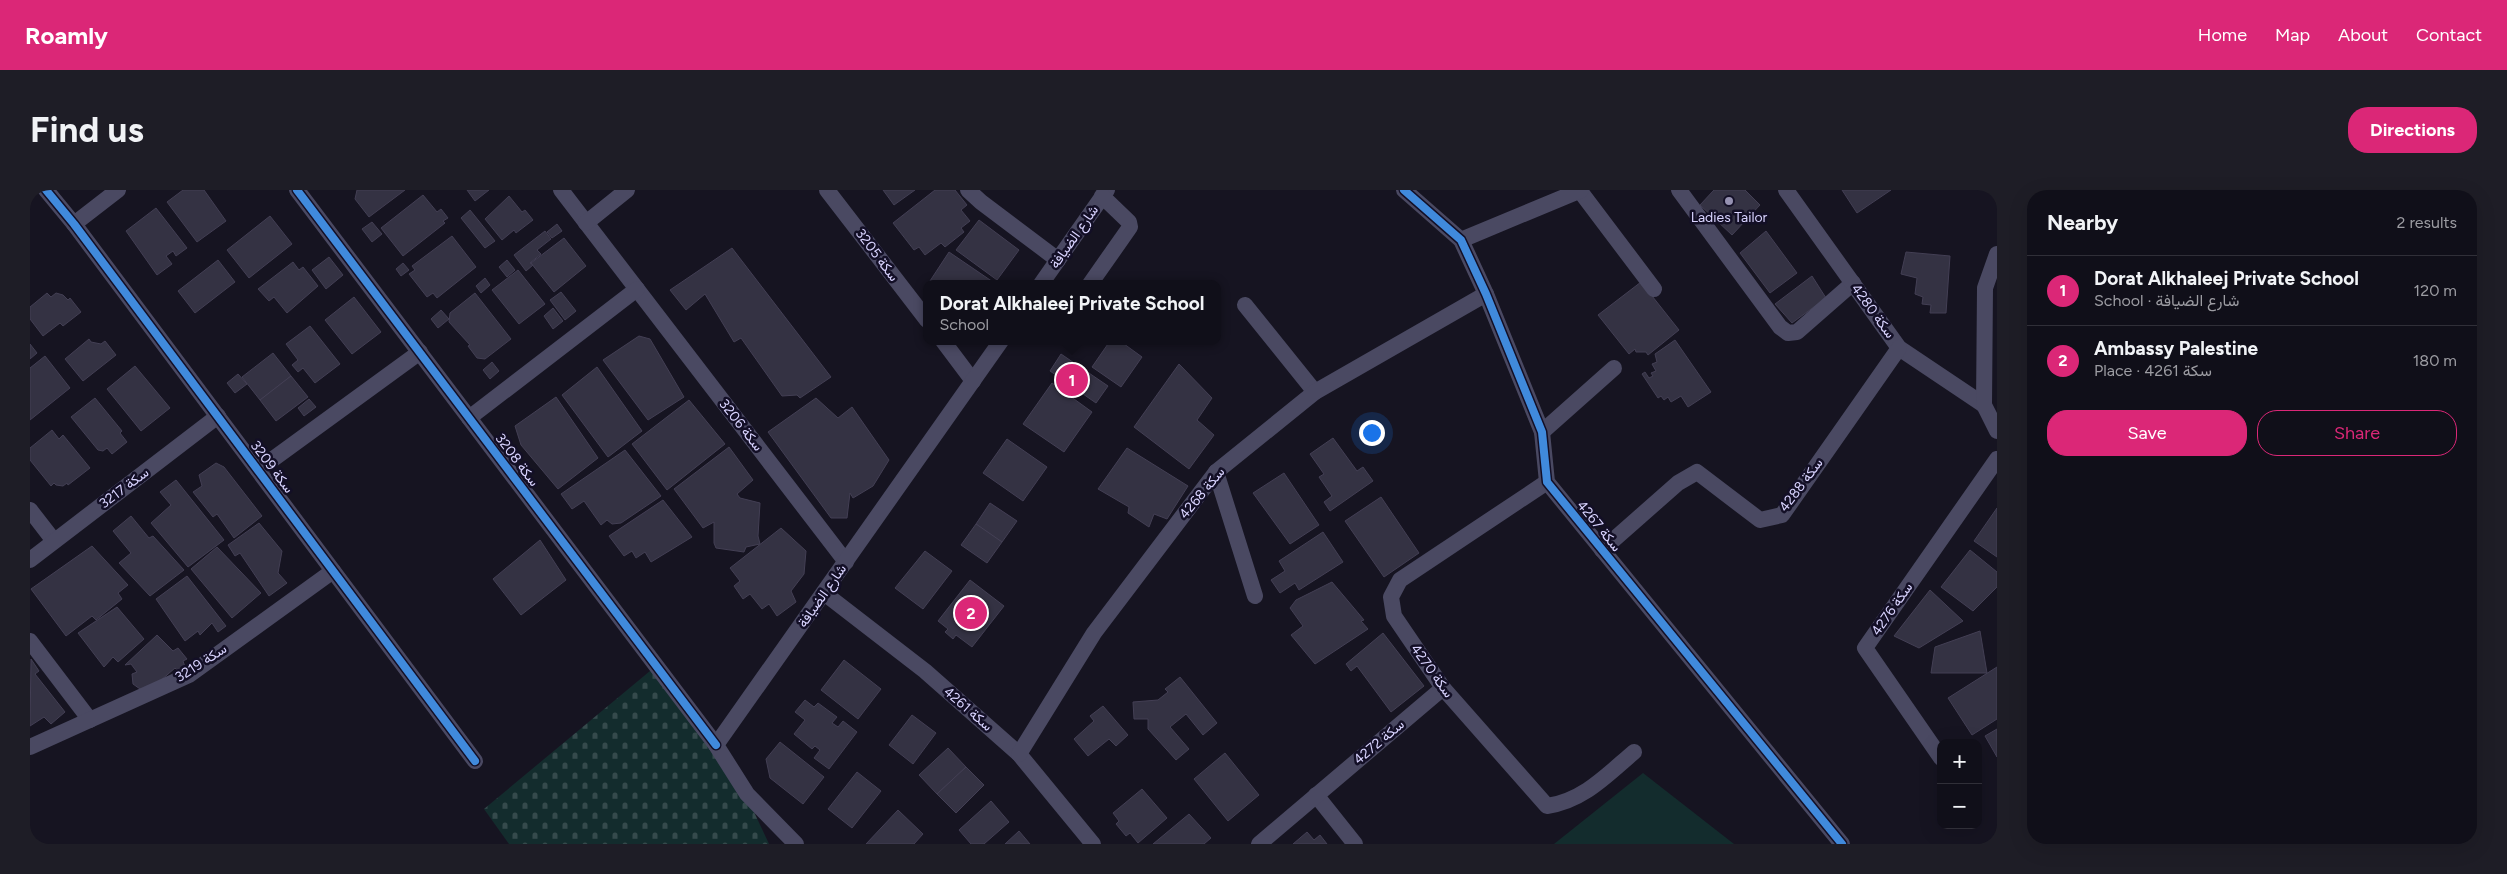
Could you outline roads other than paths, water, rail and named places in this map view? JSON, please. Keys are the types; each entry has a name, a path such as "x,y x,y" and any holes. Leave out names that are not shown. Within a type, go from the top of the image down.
{"street":[{"name":"سكة 3209","path":"46,190 74,224 475,761"},
{"path":"74,224 118,190"},
{"name":"سكة 3208","path":"297,190 716,745"},
{"name":"سكة 3206","path":"560,190 846,562"},
{"path":"586,223 627,190"},
{"name":"سكة 3205","path":"827,190 923,315"},
{"path":"968,190 1058,260"},
{"path":"1404,190 1461,240 1486,294 1542,432 1547,482"},
{"path":"1679,190 1780,327 1788,333 1798,332 1853,283"},
{"name":"سكة 4280","path":"1786,190 1900,348 1984,405"},
{"path":"1461,240 1580,191 1654,289"},
{"path":"1093,280 1130,227 1129,222 1105,193"},
{"name":"شارع الضيافة","path":"1044,280 1105,193"},
{"path":"1997,254 1985,288 1984,405 1997,431"},
{"path":"469,418 636,289"},
{"name":"سكة 4268","path":"1019,754 1094,633 1216,472 1315,392 1486,294"},
{"path":"1245,305 1315,392"},
{"path":"946,345 973,381"},
{"name":"شارع الضيافة","path":"716,745 998,345"},
{"name":"سكة 4288","path":"1602,550 1678,483 1697,472 1760,520 1782,515 1900,348"},
{"path":"258,470 420,352"},
{"path":"1542,432 1614,368"},
{"name":"سكة 3217","path":"30,560 218,416"},
{"name":"سكة 4276","path":"1937,752 1865,648 1997,459"},
{"path":"1216,472 1255,596"},
{"name":"سكة 4267","path":"1547,482 1842,844"},
{"name":"سكة 4270","path":"1547,482 1400,580 1391,597 1394,616 1443,688 1547,806 1558,805 1585,794 1634,752"},
{"path":"30,510 54,541"},
{"name":"سكة 3219","path":"30,748 189,675 333,571"},
{"name":"سكة 4261","path":"824,593 925,671 1019,754 1093,844"},
{"path":"30,641 90,720"},
{"name":"سكة 4272","path":"1259,844 1443,688"},
{"path":"716,745 747,794 796,844"},
{"path":"1316,795 1356,844"}],"place":[{"name":"Ladies Tailor","path":"1729,201"},
{"name":"Dorat Alkhaleej Private School","path":"1072,380"},
{"name":"Ambassy Palestine","path":"971,613"}]}
